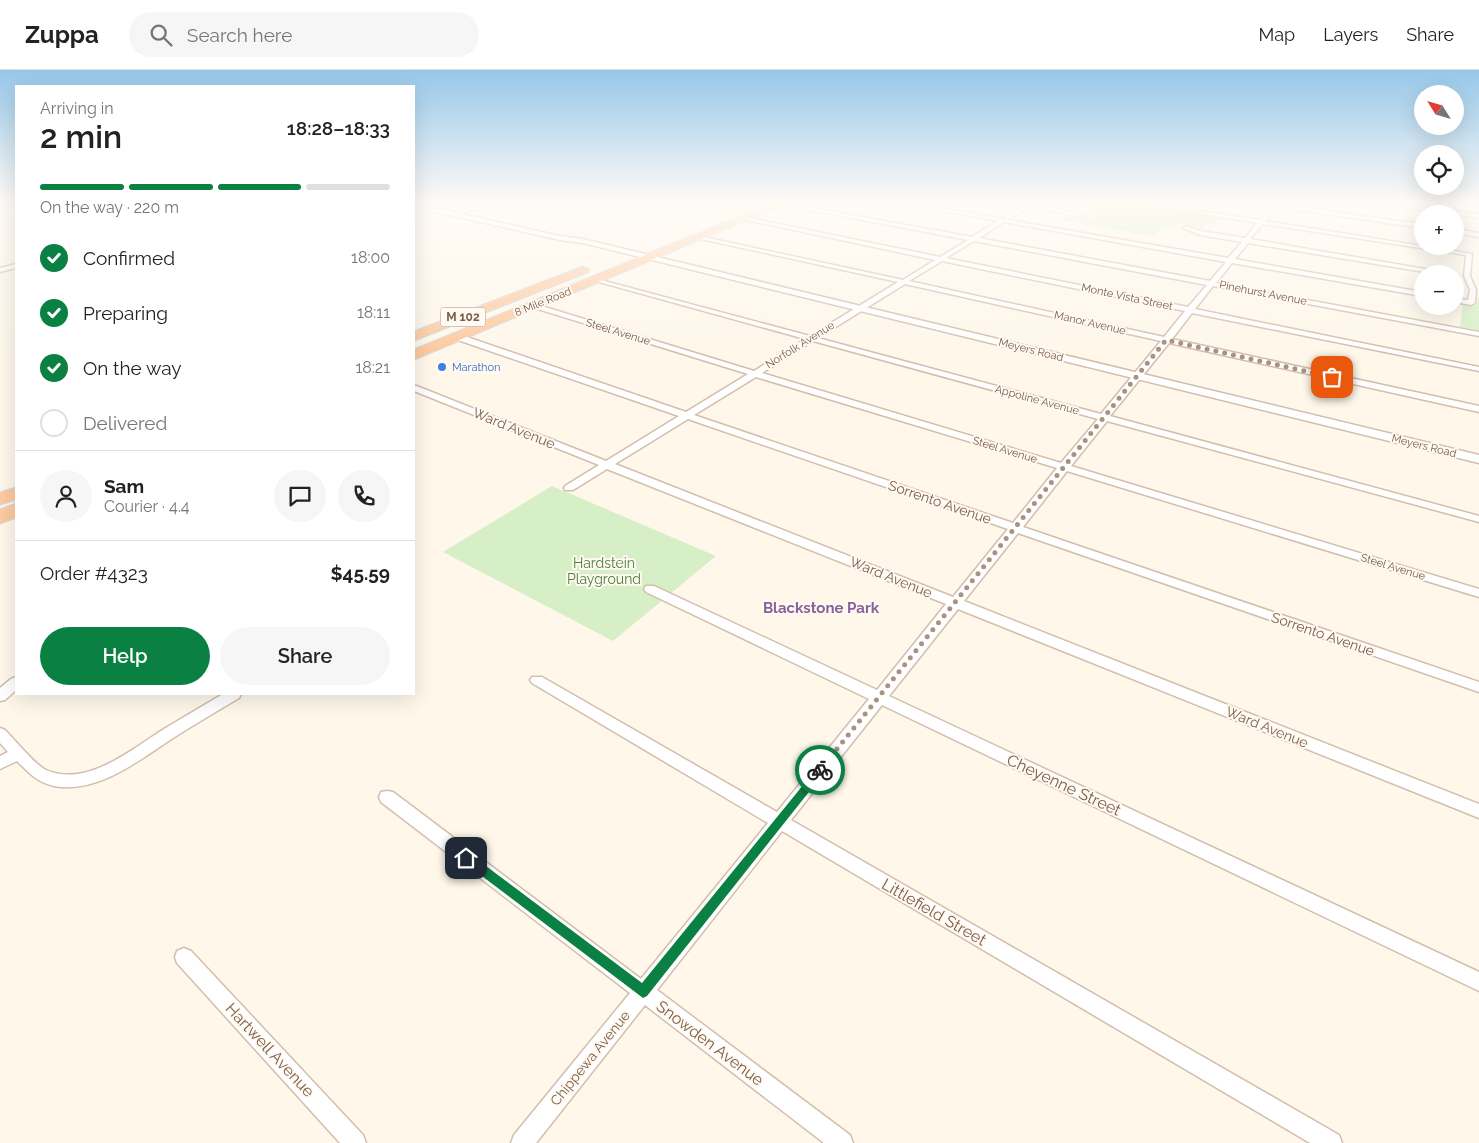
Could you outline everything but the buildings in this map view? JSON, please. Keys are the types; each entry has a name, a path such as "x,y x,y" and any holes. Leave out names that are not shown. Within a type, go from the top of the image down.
{"highway":[{"path":"532,306 514,304 520,299 619,260 620,255 627,252"},
{"path":"654,256 658,252"},
{"name":"8 Mile Road","path":"415,354 664,252"},
{"name":"8 Mile Road","path":"415,336 593,266"},
{"path":"415,353 432,342 491,317 487,314 473,313"},
{"path":"0,517 11,499"},
{"path":"0,524 15,518"}],"street":[{"name":"Meyers Road","path":"612,252 620,255 654,256 859,308 1479,459"},
{"name":"Manor Avenue","path":"769,252 1479,410"},
{"name":"Monte Vista Street","path":"906,252 1479,369"},
{"name":"Norfolk Avenue","path":"568,488 951,252"},
{"name":"Pinehurst Avenue","path":"1046,252 1479,334"},
{"path":"1181,252 1414,293"},
{"name":"Chippewa Avenue","path":"522,1143 1237,252"},
{"path":"1320,252 1414,268"},
{"path":"1457,252 1469,254 1467,276 1473,290 1471,303 1464,302"},
{"path":"0,270 15,266"},
{"name":"Appoline Avenue","path":"595,280 1479,519"},
{"name":"Steel Avenue","path":"532,306 1479,593"},
{"name":"Sorrento Avenue","path":"458,337 1479,687"},
{"name":"Ward Avenue","path":"415,388 1479,811"},
{"name":"Cheyenne Street","path":"650,589 1479,982"},
{"name":"Littlefield Street","path":"537,680 1331,1143"},
{"path":"0,696 15,683"},
{"path":"0,734 38,773 53,780 77,780 94,776 121,764 232,695"},
{"path":"0,763 18,753"},
{"name":"Snowden Avenue","path":"387,797 842,1143"},
{"name":"Hartwell Avenue","path":"184,957 355,1143"}],"green space":[{"path":"1479,295 1479,330 1460,327 1462,315 1464,315 1464,304 1476,306"},
{"name":"Hardstein Playground","path":"552,486 716,556 613,641 443,552"}],"way so far":[{"path":"820,770 1166,340 1332,377"}],"place":[{"name":"Marathon","path":"442,367"}],"district":[{"name":"Blackstone Park","path":"821,608"}],"route":[{"path":"466,858 643,992 820,770"}]}
